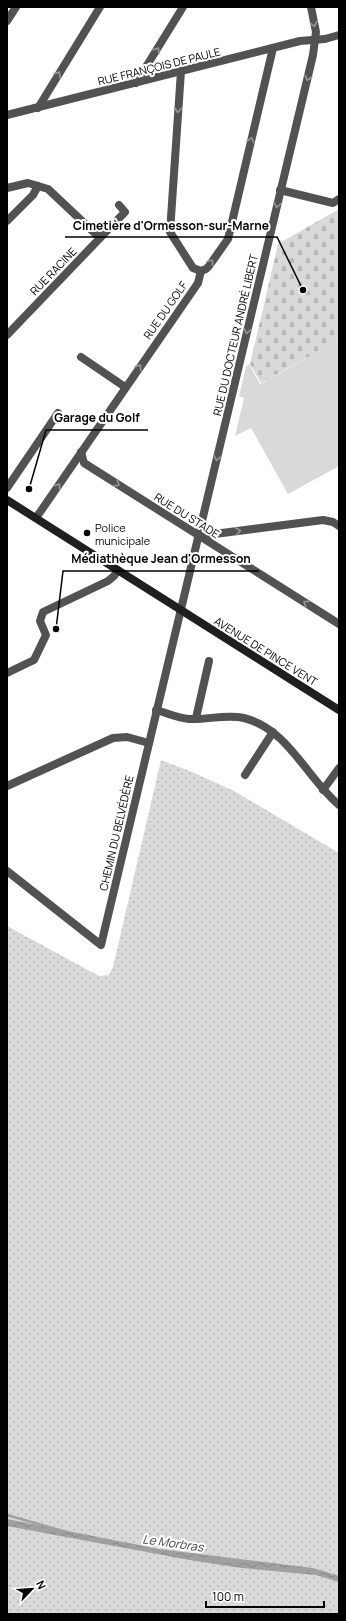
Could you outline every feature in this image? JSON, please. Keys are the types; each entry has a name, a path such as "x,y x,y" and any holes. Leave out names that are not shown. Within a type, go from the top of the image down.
{"main road":[{"name":"AVENUE DE PINCE VENT","path":"7,500 339,710"}],"street":[{"path":"7,21 16,7"},
{"path":"38,108 100,7"},
{"path":"136,82 184,7"},
{"path":"311,7 316,40"},
{"name":"RUE FRANÇOIS DE PAULE","path":"7,115 273,48 339,35"},
{"name":"RUE DU DOCTEUR ANDRÉ LIBERT","path":"181,610 316,40"},
{"name":"RUE DU GOLF","path":"36,518 198,283 201,270 206,269 209,266 228,239 273,48"},
{"path":"181,71 170,232 193,268 201,270"},
{"path":"7,188 28,183 48,190 100,238"},
{"path":"7,221 33,195 38,186"},
{"path":"280,190 333,203 339,200"},
{"name":"RUE RACINE","path":"7,335 125,212 119,205"},
{"path":"81,357 125,387"},
{"path":"7,488 58,413"},
{"path":"72,465 84,463 81,452"},
{"name":"RUE DU STADE","path":"84,463 339,624"},
{"path":"199,536 323,520 333,522 339,526"},
{"path":"7,673 27,664 36,657 46,635 40,621 43,612 108,581 118,570"},
{"name":"CHEMIN DU BELVÉDÈRE","path":"7,871 101,945 181,610"},
{"path":"196,718 209,661"},
{"path":"156,710 188,719 233,716 254,721 273,732 283,740 323,790 339,805"},
{"path":"245,775 273,732"},
{"path":"7,786 113,738 127,737 149,743"},
{"path":"323,790 339,768"}],"green space":[{"path":"339,209 339,340 261,383 250,364 279,240 283,241"},
{"path":"339,340 339,466 288,494 251,428 235,436 244,398 239,396 246,367 249,364 260,384"},
{"path":"161,760 234,791 339,853 339,1614 7,1614 7,926 99,976 109,975 113,967"}],"water":[{"path":"7,1519 159,1549 313,1568 339,1576 339,1582 316,1575 242,1568 195,1561 7,1526"}],"waterway":[{"name":"Le Morbras","path":"7,1515 63,1531"}],"place":[{"name":"Cimetière d'Ormesson-sur-Marne","path":"303,290"},
{"name":"Garage du Golf","path":"29,489"},
{"name":"Police municipale","path":"87,533"},
{"name":"Médiathèque Jean d'Ormesson","path":"56,629"}]}
